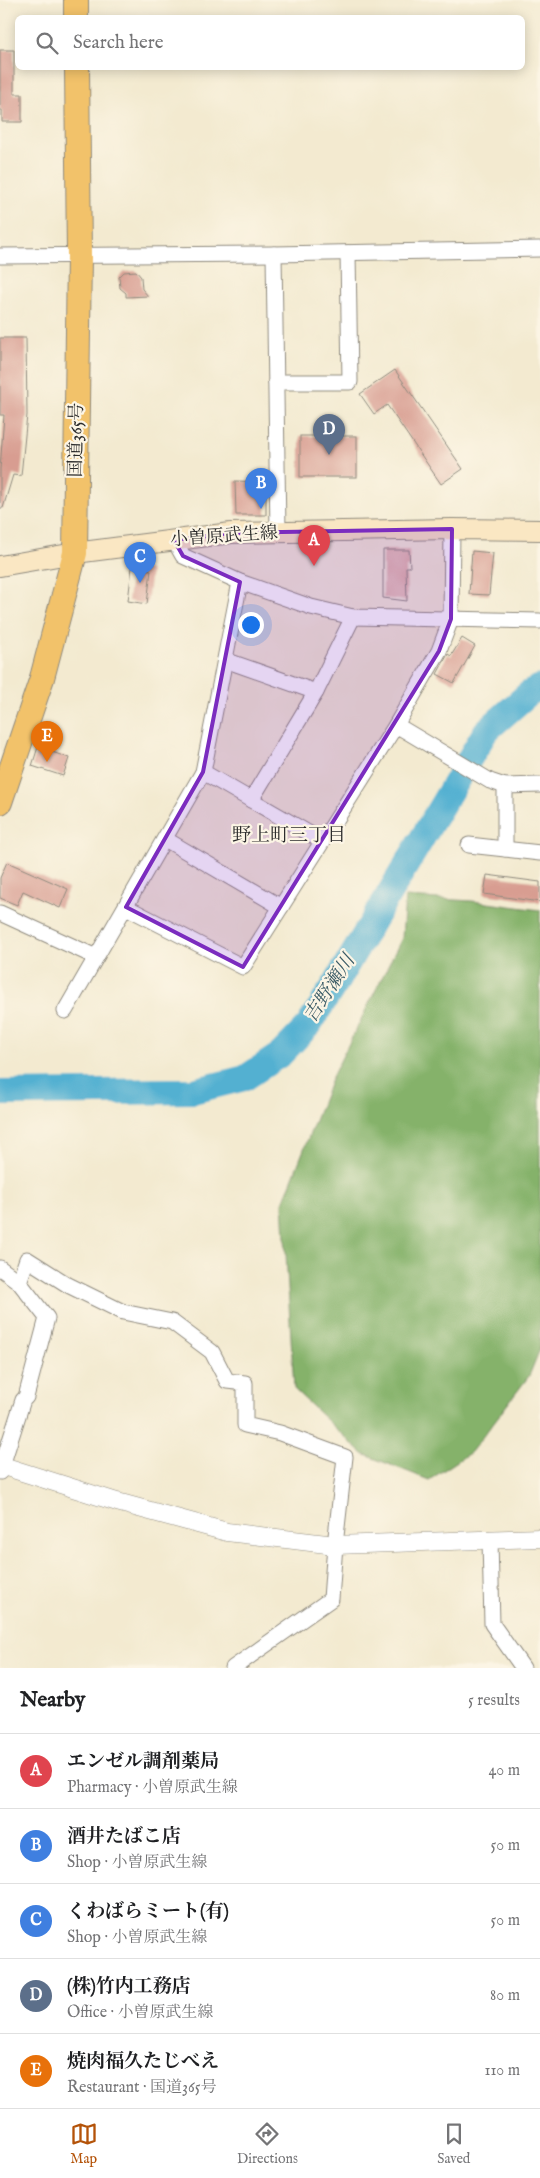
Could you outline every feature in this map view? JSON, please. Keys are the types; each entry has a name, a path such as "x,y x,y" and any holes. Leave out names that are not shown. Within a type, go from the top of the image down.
{"highway":[{"path":"76,0 76,15"},
{"name":"国道365号","path":"0,802 42,678 75,553 79,256 77,70"}],"main road":[{"name":"小曽原武生線","path":"0,566 75,553 231,533 452,529 540,530"}],"street":[{"path":"0,256 274,254 540,249"},
{"path":"276,382 350,382 348,253"},
{"path":"274,254 278,532"},
{"path":"126,906 243,967 396,725 439,651 451,619 452,529"},
{"path":"174,540 183,556 240,582 311,607 353,617 540,621"},
{"path":"65,1011 202,772 240,582"},
{"path":"251,800 316,692 353,617"},
{"path":"225,660 316,692"},
{"path":"396,725 490,781 505,786 540,785"},
{"path":"202,772 322,841"},
{"path":"505,786 505,849"},
{"path":"164,839 281,906"},
{"path":"469,845 540,853"},
{"path":"0,913 96,957"},
{"path":"19,1282 27,1258 68,1285 123,1312 172,1322 212,1352 227,1381 245,1383 245,1425 280,1433 345,1457 334,1545 331,1599 233,1668"},
{"path":"0,1268 19,1282 47,1318 26,1397 23,1400 1,1467 227,1532 334,1545 540,1538"},
{"path":"490,1540 492,1624 523,1668"}],"highlighted area":[{"path":"452,529 451,619 439,651 243,967 126,907 203,772 240,582 183,556 174,540 231,533"}],"green space":[{"path":"405,897 472,901 540,910 540,1349 529,1376 471,1452 429,1480 363,1454 294,1389 283,1203 332,1077 402,938"}],"building":[{"path":"0,50 14,50 14,94 22,94 22,122 2,122 2,110 0,110"},
{"path":"136,271 141,277 142,289 148,296 126,297 126,293 120,288 119,277 124,272"},
{"path":"0,338 26,338 27,415 21,476 13,475 3,508 0,508 0,469 4,415 0,415"},
{"path":"395,370 463,469 441,484 387,405 374,414 360,394"},
{"path":"300,436 357,436 357,477 300,477"},
{"path":"235,481 266,482 266,515 236,515"},
{"path":"383,550 409,550 410,567 406,567 407,601 383,598"},
{"path":"472,551 493,553 489,595 469,594"},
{"path":"132,567 151,570 147,604 128,601"},
{"path":"462,638 475,646 454,683 437,674 448,654 451,656"},
{"path":"38,747 69,758 63,776 32,766"},
{"path":"7,862 68,889 60,908 23,891 17,905 0,898 0,878"},
{"path":"487,875 540,882 540,902 484,894"}],"waterway":[{"name":"吉野瀬川","path":"0,1093 193,1091 245,1078 281,1054 308,1026 337,981 486,731 528,694 540,687"}],"place":[{"name":"(株)竹内工務店","path":"329,455"},
{"name":"酒井たばこ店","path":"261,509"},
{"name":"エンゼル調剤薬局","path":"314,566"},
{"name":"くわばらミート(有)","path":"140,583"},
{"name":"焼肉福久たじべえ","path":"47,762"}],"district":[{"name":"野上町三丁目","path":"289,836"}]}
